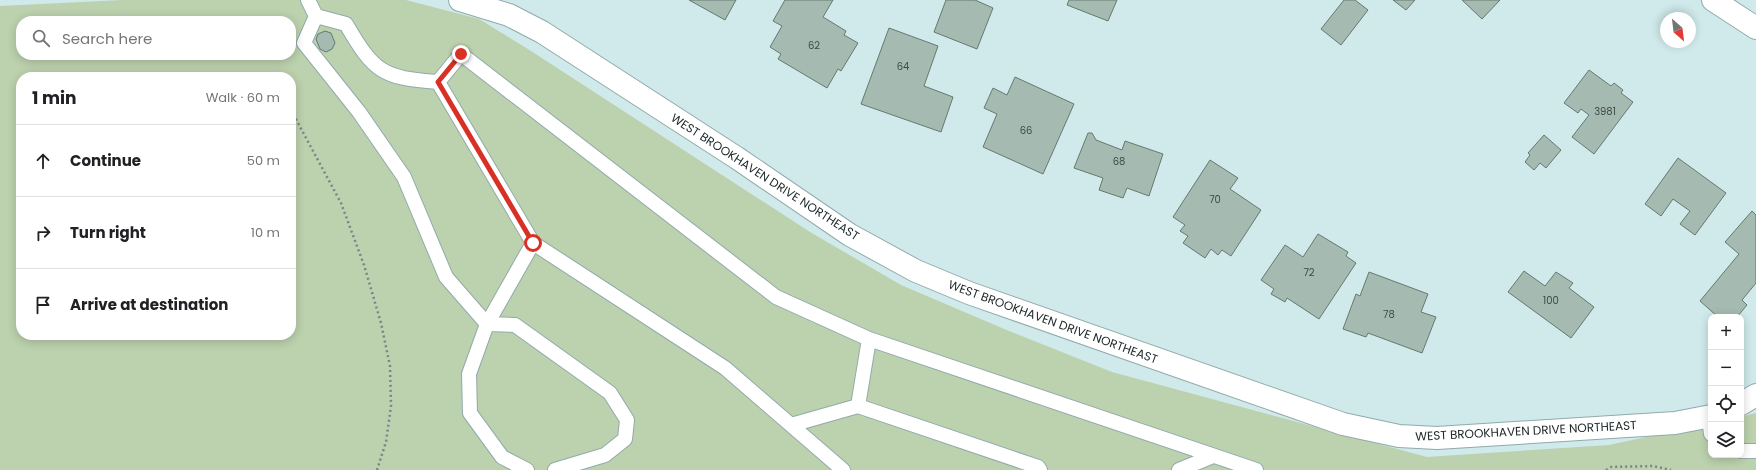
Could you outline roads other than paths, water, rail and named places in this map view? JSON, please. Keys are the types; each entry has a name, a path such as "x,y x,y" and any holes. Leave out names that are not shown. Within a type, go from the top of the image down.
{"street":[{"name":"WEST BROOKHAVEN DRIVE NORTHEAST","path":"460,0 509,15 542,32 738,158 850,235 916,271 969,293 1343,424 1399,436 1437,438 1708,422"},
{"path":"1713,0 1756,28"},
{"path":"1744,402 1756,395"}],"lane":[{"path":"308,0 316,16 346,24 362,53 382,72 406,80 438,82"},
{"path":"316,16 304,43 359,112 404,177 446,277 487,324 515,325 610,392 627,420 625,439 605,455 556,470"},
{"path":"438,82 461,54 776,297 869,339 1256,470"},
{"path":"438,82 533,243 725,368 843,470"},
{"path":"527,470 502,457 470,413 469,374 487,324 533,243"},
{"path":"858,406 869,339"},
{"path":"791,425 858,406 1038,467 1040,470"},
{"path":"1744,451 1756,451"},
{"path":"1179,470 1213,456"}]}
